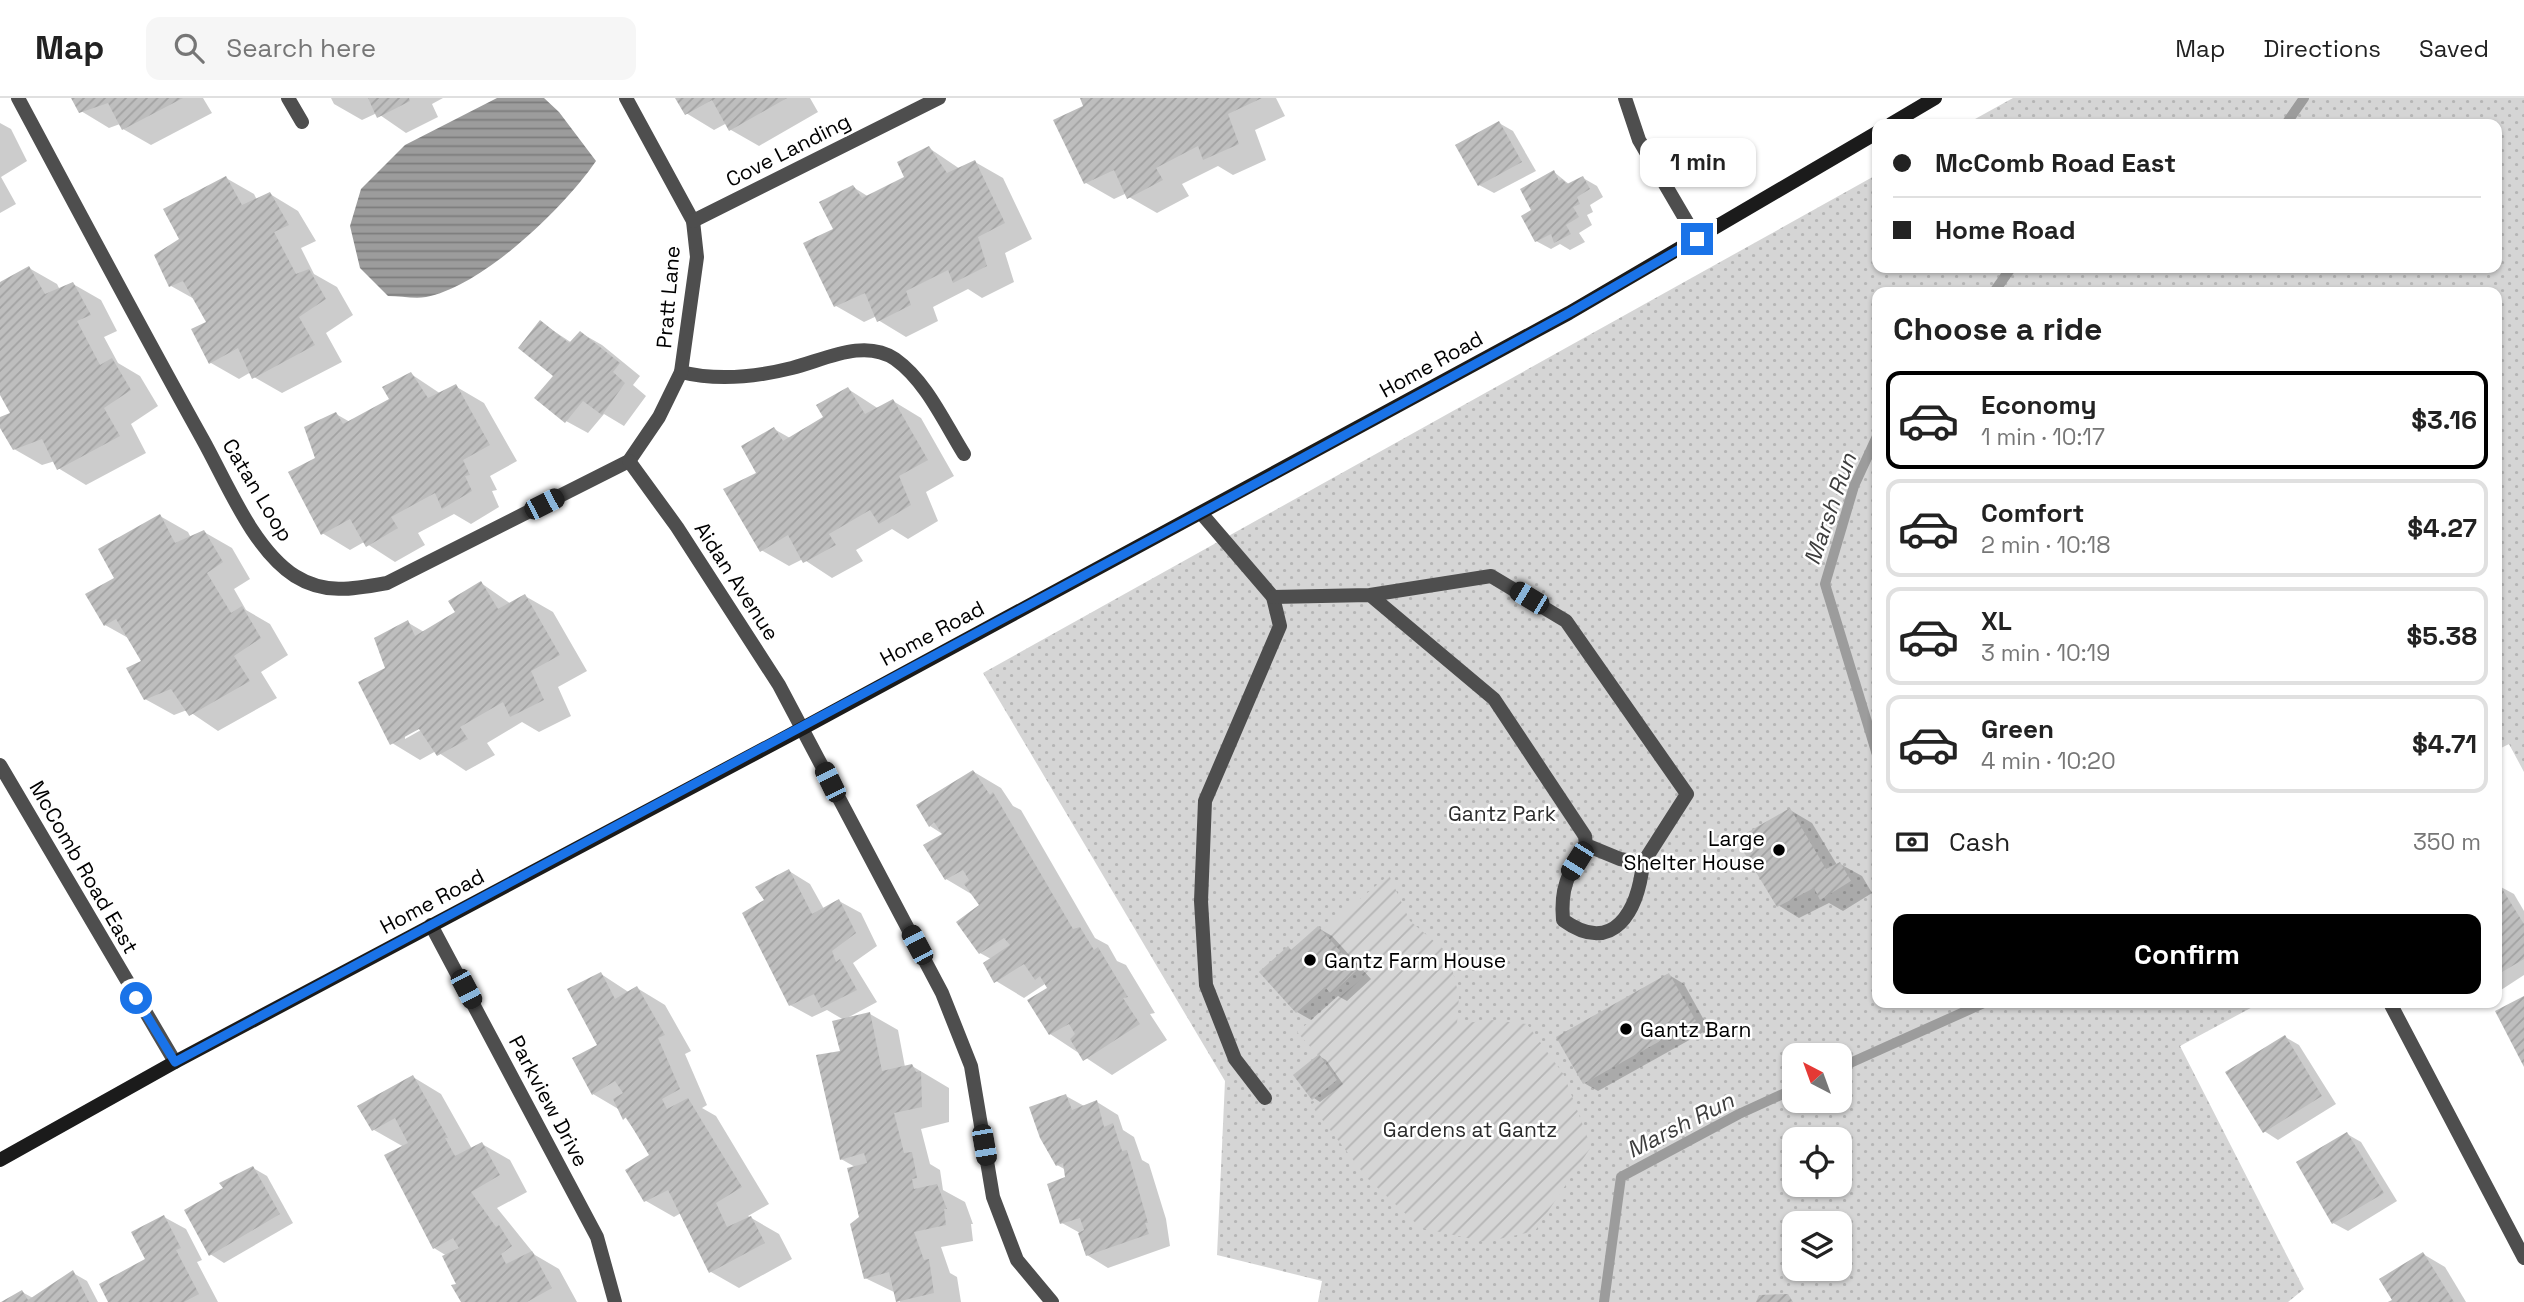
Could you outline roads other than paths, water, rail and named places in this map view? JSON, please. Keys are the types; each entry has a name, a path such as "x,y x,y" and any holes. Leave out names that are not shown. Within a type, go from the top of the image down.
{"street":[{"name":"Catan Loop","path":"18,98 149,343 264,548 295,575 326,590 351,590 387,583 629,461"},
{"path":"288,98 302,122"},
{"name":"Pratt Lane","path":"626,98 693,221 697,257 681,372 659,417 629,461"},
{"name":"Cove Landing","path":"693,221 939,98"},
{"path":"1625,98 1639,140 1697,239"},
{"path":"1899,119 1935,98"},
{"name":"Home Road","path":"0,1160 175,1062 803,728 1569,313 1872,136"},
{"path":"681,372 711,379 748,376 792,368 824,357 879,350 896,360 919,381 964,454"},
{"name":"Aidan Avenue","path":"629,461 677,527 803,728 942,993 971,1066 993,1197 1017,1260 1052,1302"},
{"path":"1201,513 1273,597 1280,626 1205,801 1201,901 1206,985 1235,1059 1265,1098"},
{"path":"1273,597 1370,595 1491,576 1566,621 1687,794 1643,863 1635,904 1622,924 1600,934 1581,933 1563,920 1561,896 1567,877 1587,845 1585,836 1494,699 1370,595"},
{"name":"McComb Road East","path":"0,765 175,1062"},
{"path":"1587,845 1620,859 1643,863"},
{"name":"Parkview Drive","path":"431,925 597,1237 615,1302"},
{"path":"2393,1008 2524,1258"}],"waterway":[{"name":"Marsh Run","path":"2289,119 2304,98"},
{"name":"Marsh Run","path":"1998,287 2007,273"},
{"name":"Marsh Run","path":"1872,447 1854,486 1825,584 1872,738"},
{"name":"Marsh Run","path":"1852,1062 1973,1008"},
{"name":"Marsh Run","path":"1604,1302 1621,1177 1739,1114 1782,1094"}],"place":[{"name":"Large Shelter House","path":"1779,850"},
{"name":"Gantz Farm House","path":"1310,960"},
{"name":"Gantz Barn","path":"1626,1029"}],"park label":[{"name":"Gantz Park","path":"1502,813"},
{"name":"Gardens at Gantz","path":"1470,1129"}]}
